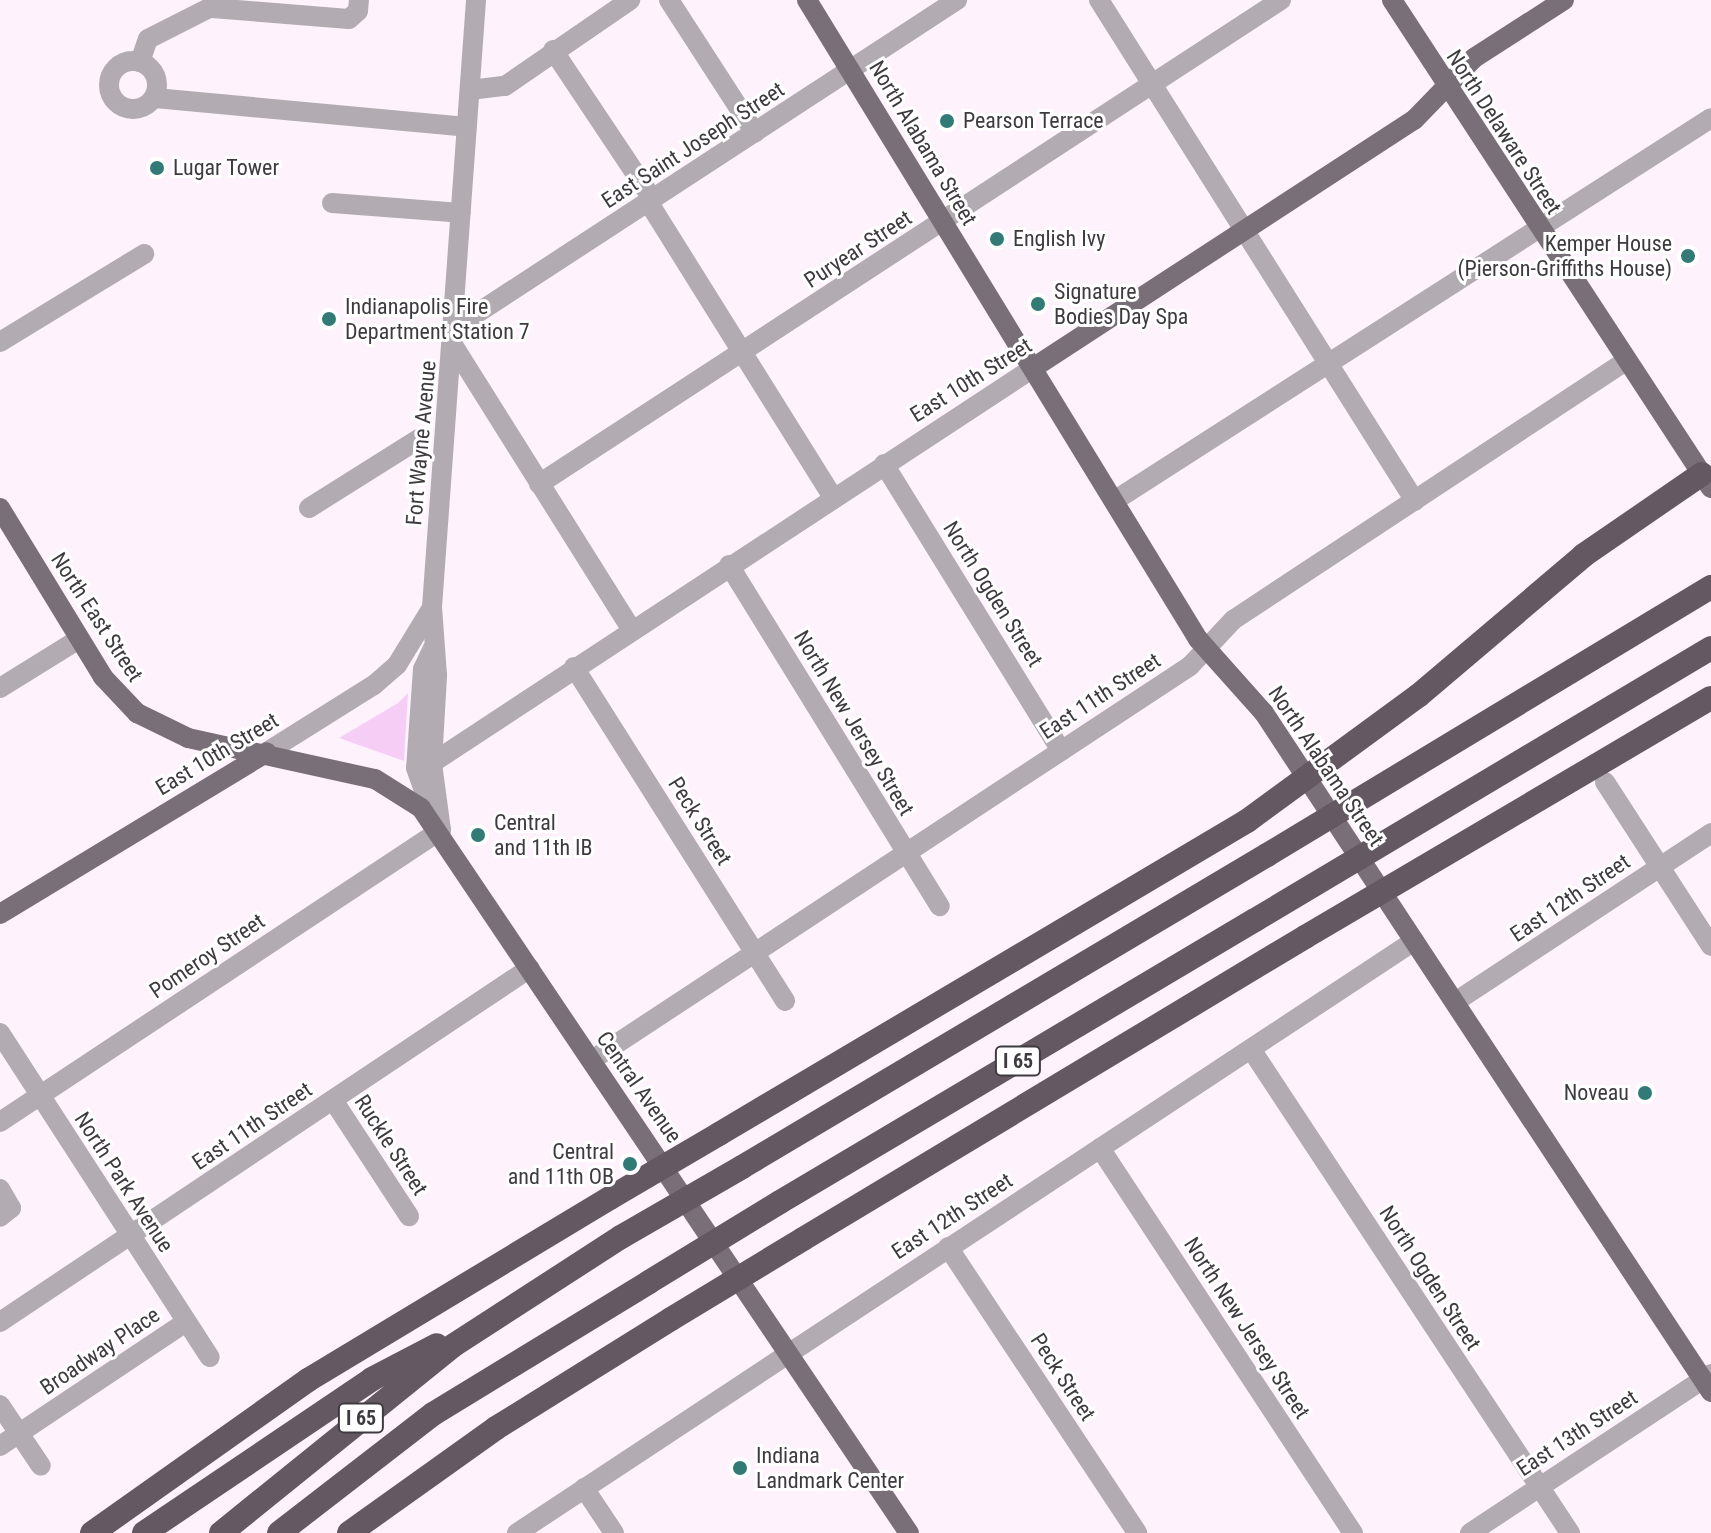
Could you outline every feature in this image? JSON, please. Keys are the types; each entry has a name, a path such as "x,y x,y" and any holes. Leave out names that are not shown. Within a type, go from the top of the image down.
{"highway":[{"path":"92,1533 308,1380 1247,821 1418,696 1584,555 1708,477"},
{"name":"I 65","path":"221,1533 316,1452 506,1309 621,1237 1267,855 1711,587"},
{"name":"I 65","path":"288,1533 352,1474 433,1414 780,1202 1711,648"},
{"path":"349,1533 496,1428 671,1319 1305,937 1711,698"},
{"path":"144,1533 372,1379 506,1309"},
{"path":"279,1533 352,1474"}],"main road":[{"name":"North Alabama Street","path":"807,0 1205,648 1264,713 1708,1382"},
{"name":"North Delaware Street","path":"1392,0 1446,88 1626,361 1708,477"},
{"name":"East 10th Street","path":"1033,368 1414,120 1474,58 1564,0"},
{"name":"North East Street","path":"0,508 115,693 148,721 188,738 267,752"},
{"name":"East 10th Street","path":"0,914 267,752"},
{"name":"Central Avenue","path":"267,752 375,779 421,808 441,830 909,1533"}],"street":[{"path":"140,62 148,39 218,4 349,19 358,11 359,0"},
{"name":"Fort Wayne Avenue","path":"441,830 432,763 437,675 432,650 432,607 476,0"},
{"path":"470,90 505,86 553,50 630,0"},
{"path":"669,0 755,133"},
{"name":"East Saint Joseph Street","path":"453,337 651,201 957,0"},
{"path":"1099,0 1415,501"},
{"name":"Puryear Street","path":"539,484 1281,0"},
{"path":"553,50 651,201 833,497"},
{"path":"140,62 157,78 155,98"},
{"path":"140,62 117,67 110,82 112,97 131,109 155,98 467,127"},
{"path":"1114,501 1711,118"},
{"path":"332,203 461,213"},
{"path":"0,342 144,254"},
{"path":"453,337 539,484 631,629"},
{"name":"East 11th Street","path":"592,1060 1187,667 1233,620 1626,361"},
{"name":"East 10th Street","path":"432,763 631,629 1033,368"},
{"path":"309,508 420,438"},
{"name":"North Ogden Street","path":"884,464 1061,751"},
{"name":"North New Jersey Street","path":"729,565 940,906"},
{"name":"East 10th Street","path":"267,752 397,665 432,607"},
{"path":"0,688 79,639"},
{"name":"Fort Wayne Avenue","path":"432,650 423,669 416,768 425,803 441,830"},
{"name":"Peck Street","path":"574,667 785,1001"},
{"path":"1605,782 1711,946"},
{"name":"Pomeroy Street","path":"0,1122 441,830"},
{"name":"East 12th Street","path":"1455,1002 1711,833"},
{"name":"East 12th Street","path":"517,1533 1414,941"},
{"name":"East 11th Street","path":"0,1322 530,968"},
{"name":"North Park Avenue","path":"0,1033 210,1357"},
{"name":"North Ogden Street","path":"1251,1049 1570,1533"},
{"name":"Ruckle Street","path":"333,1100 409,1216"},
{"name":"North New Jersey Street","path":"1100,1148 1353,1533"},
{"path":"0,1189 11,1208 0,1217"},
{"name":"Peck Street","path":"948,1247 1137,1533"},
{"name":"Broadway Place","path":"0,1446 186,1322"},
{"name":"East 13th Street","path":"1470,1533 1708,1382"},
{"path":"0,1405 41,1466"},
{"path":"584,1488 614,1533"}],"shaded area":[{"path":"408,693 404,761 339,738 398,703"}],"place":[{"name":"Pearson Terrace","path":"947,121"},
{"name":"Lugar Tower","path":"157,168"},
{"name":"English Ivy","path":"997,239"},
{"name":"Kemper House (Pierson-Griffiths House)","path":"1688,256"},
{"name":"Signature Bodies Day Spa","path":"1038,304"},
{"name":"Indianapolis Fire Department Station 7","path":"329,319"},
{"name":"Central and 11th IB","path":"478,835"},
{"name":"Noveau","path":"1645,1093"},
{"name":"Central and 11th OB","path":"630,1164"},
{"name":"Indiana Landmark Center","path":"740,1468"}]}
